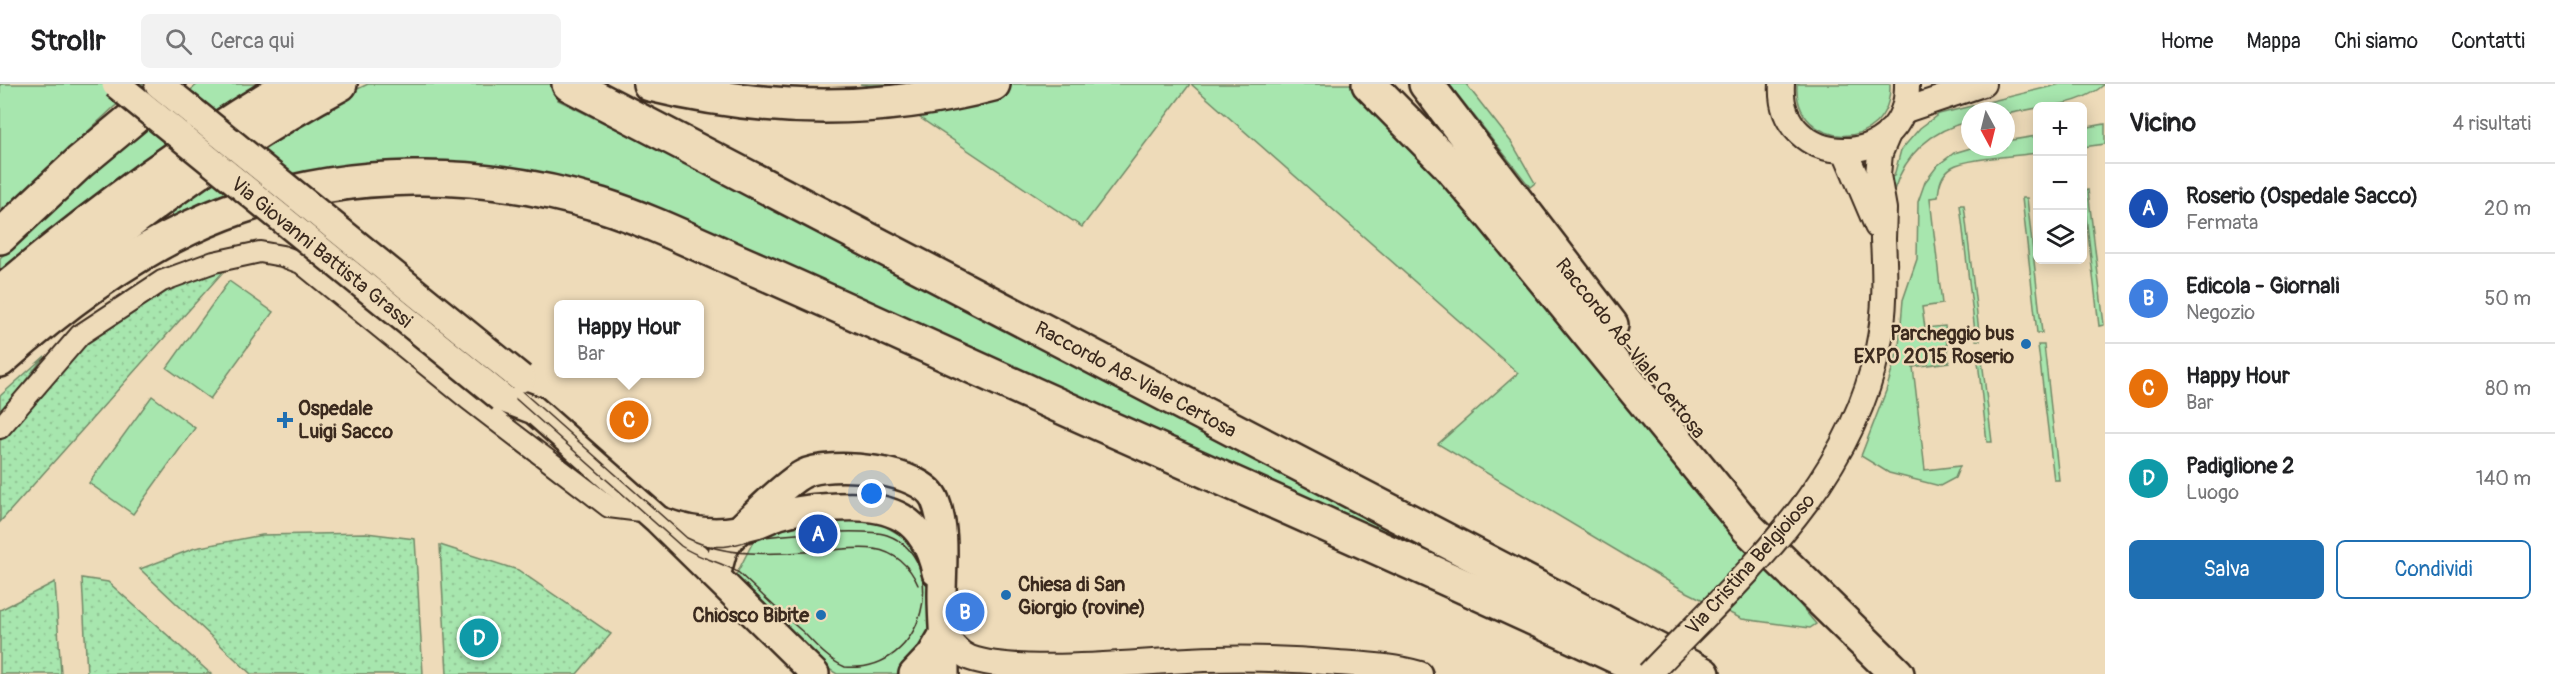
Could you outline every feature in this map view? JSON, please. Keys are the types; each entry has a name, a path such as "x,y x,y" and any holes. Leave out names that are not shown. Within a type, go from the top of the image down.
{"highway":[{"path":"0,237 80,162 174,84"},
{"path":"0,294 142,183 292,84"},
{"path":"0,329 108,240 199,172 340,84"},
{"name":"Raccordo A8-Viale Certosa","path":"569,84 1703,674"},
{"path":"650,84 718,98 805,106 885,104 939,96 993,84"},
{"path":"1370,84 1447,163 1491,213 1748,528 1897,674"},
{"name":"Raccordo A8-Viale Certosa","path":"1426,84 1584,291 1765,513 1836,612"},
{"path":"0,360 44,322 139,253 201,222 272,197 347,182 414,178 453,178 541,190 601,205 646,222 805,291 1651,674"}],"main road":[{"name":"Via Giovanni Battista Grassi","path":"116,84 502,398 534,410 654,516 815,673"},
{"name":"Via Giovanni Battista Grassi","path":"159,84 521,378 534,410"},
{"name":"Via Giovanni Battista Grassi","path":"716,576 724,548 738,530 798,477 814,470 860,469 901,476 930,492 937,506 944,560 942,596 945,674"},
{"name":"Via Giovanni Battista Grassi","path":"654,516 691,530 717,532 738,530 806,508 853,506 874,507 893,512 920,532 926,542 933,558 942,596"},
{"path":"913,674 931,655 944,633"}],"street":[{"path":"1782,84 1786,113 1800,134 1821,147 1845,151 1869,146 1889,132 1903,111 1907,84"},
{"path":"1903,111 1983,84"},
{"name":"Via Cristina Belgioioso","path":"1651,674 1786,529 1826,474 1852,430 1867,392 1879,347 1885,279 1884,209 1878,175 1880,153 1889,132"},
{"name":"Via Cristina Belgioioso","path":"1845,151 1883,239"},
{"name":"Via Giovanni Battista Grassi","path":"0,428 80,335 162,281 235,256 260,252 282,256 301,263 468,399 609,507 654,516"},
{"path":"944,633 958,650 970,659 1020,674"},
{"path":"994,665 1019,668 1082,669 1171,661 1273,659 1360,664 1420,674"}],"green space":[{"path":"0,84 143,84 114,107 0,213"},
{"path":"198,84 272,84 0,281 0,258 88,175"},
{"path":"368,84 568,84 558,100 764,203 1496,583 497,173 176,219 170,212 218,177 345,95"},
{"path":"860,84 1190,84 1082,227 874,87"},
{"path":"1191,84 1353,84 1453,187 1816,624 1810,628 1742,619 1683,590 1438,444 1518,373"},
{"path":"1449,84 1466,84 1512,143 1535,183 1530,187"},
{"path":"1797,84 1890,84 1886,107 1876,123 1860,132 1843,135 1825,132 1810,122 1800,106"},
{"path":"2061,84 2105,84 2082,98 2068,102 2033,102 2033,109 2015,112 2015,102 1988,102"},
{"path":"1961,109 1961,124 1944,130 1922,145 1906,164 1894,190 1891,177 1894,176 1901,150 1920,128 1939,114"},
{"path":"2105,124 2105,144 2087,146 2087,127"},
{"path":"2033,137 2033,153 2015,155 2015,140"},
{"path":"1961,151 1961,156 2008,156 1980,159 1952,167 1941,180 1938,197 1930,198 1942,304 1922,307 1925,328 1945,326 1949,362 1913,367 1925,470 1960,466 1955,478 1940,486 1889,473 1861,456 1886,391 1899,346 1903,300 1917,259 1918,202 1925,182 1938,165 1954,153"},
{"path":"2087,190 2104,325 2099,326 2087,225"},
{"path":"2022,198 2027,198 2042,333 2037,333"},
{"path":"1960,205 1964,205 1980,340 1976,340"},
{"path":"210,271 223,272 0,522 0,441 86,341 157,291"},
{"path":"229,281 273,312 210,399 167,368"},
{"path":"2038,345 2044,345 2059,480 2054,480"},
{"path":"1977,352 1981,352 1992,442 1987,442"},
{"path":"45,356 0,413 0,396"},
{"path":"152,396 195,428 133,514 89,483"},
{"path":"863,520 883,525 911,541 930,575 930,631 910,664 896,674 837,674 819,663 732,583 757,534 781,523"},
{"path":"366,533 415,539 423,674 251,674 140,569 195,548 262,535"},
{"path":"440,545 518,570 611,634 577,674 447,674"},
{"path":"82,578 108,582 211,674 87,674"},
{"path":"55,582 61,674 0,674 0,610"}],"tram line":[{"path":"130,84 508,392 681,546 739,573 833,660 845,667 873,664 895,653 911,634 921,612 923,589 919,566 907,548 887,535 862,532 808,533 764,537 719,547 711,546"},
{"path":"145,84 515,385 687,538 722,550 740,552 874,549 889,553 901,561 911,572 918,585"}],"place":[{"name":"Parcheggio bus EXPO 2015 Roserio","path":"2026,344"},
{"name":"Ospedale Luigi Sacco","path":"285,420"},
{"name":"Happy Hour","path":"629,420"},
{"name":"Roserio (Ospedale Sacco)","path":"818,534"},
{"name":"Chiesa di San Giorgio (rovine)","path":"1006,595"},
{"name":"Edicola - Giornali","path":"965,612"},
{"name":"Chiosco Bibite","path":"821,615"},
{"name":"Padiglione 2","path":"479,638"}]}
